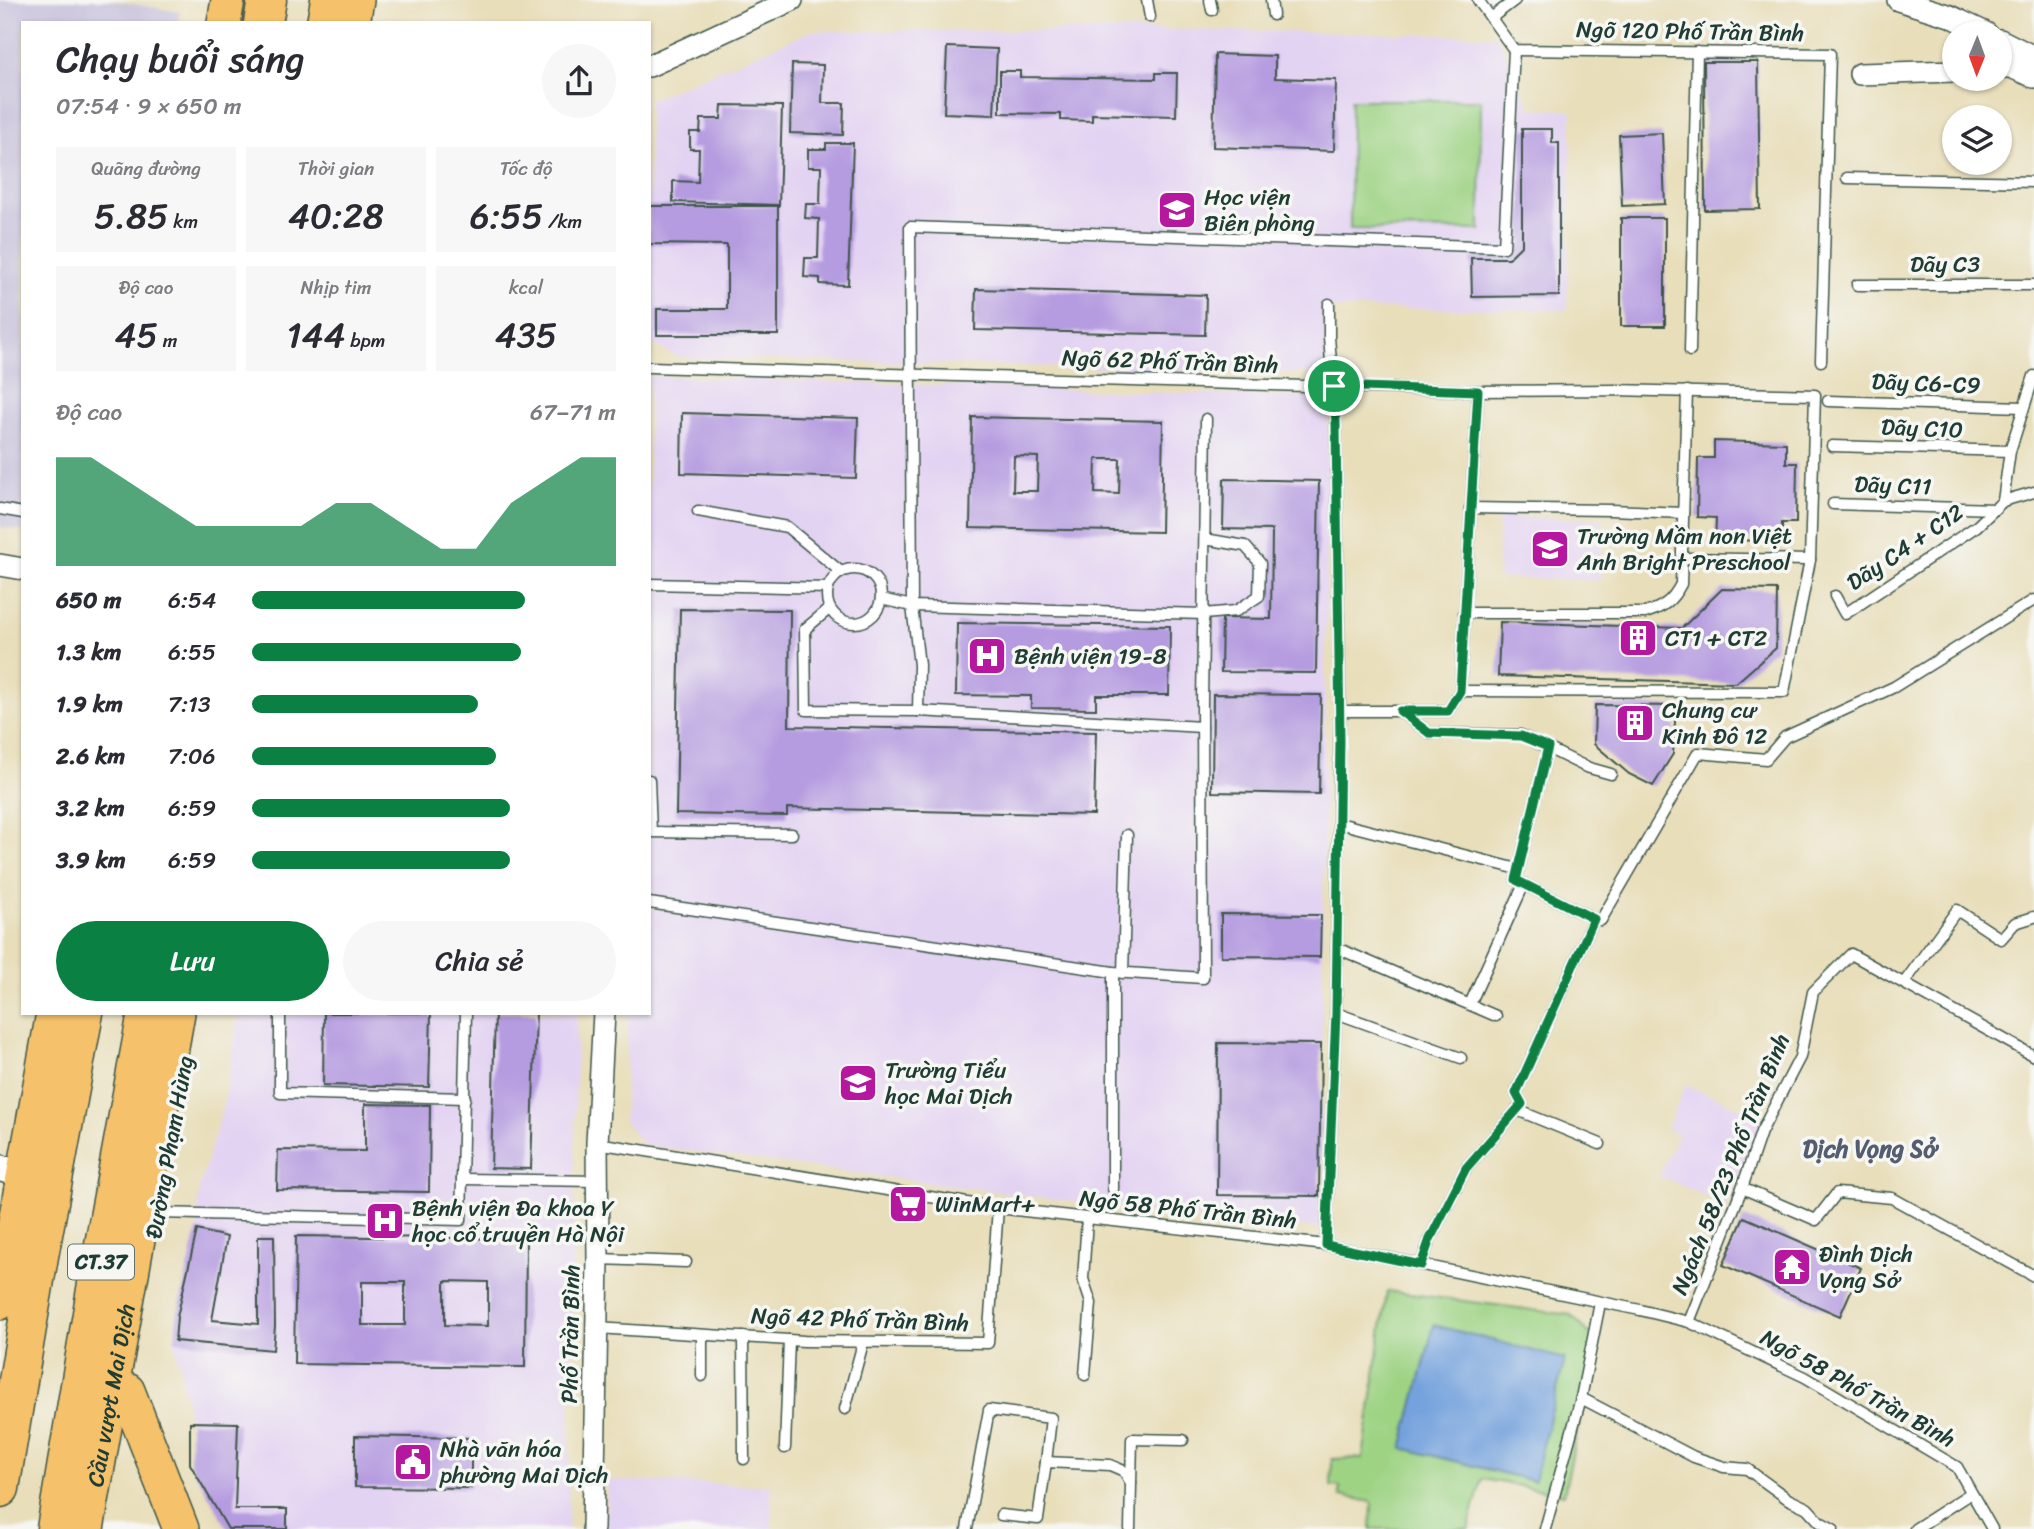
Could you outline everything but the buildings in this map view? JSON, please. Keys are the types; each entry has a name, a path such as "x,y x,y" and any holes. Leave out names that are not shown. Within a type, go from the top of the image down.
{"highway":[{"path":"326,21 330,0"},
{"name":"CT.37","path":"0,1488 84,1015"},
{"name":"CT.37","path":"79,1523 100,1266 147,1015"},
{"path":"127,1391 181,1529"}],"main road":[{"path":"224,21 228,0"},
{"path":"353,21 357,0"},
{"path":"0,1217 4,1169 36,1015"},
{"path":"0,1303 53,1015"},
{"name":"Cầu vượt Mai Dịch","path":"79,1523 178,1015"},
{"name":"Đường Phạm Hùng","path":"79,1523 127,1391 192,1015"}],"street":[{"path":"651,65 792,0"},
{"path":"1898,0 1961,21"},
{"path":"2012,46 2034,57"},
{"path":"2012,67 2034,77"},
{"path":"1860,74 1942,71"},
{"path":"0,565 21,569"},
{"name":"Phố Trần Bình","path":"593,1529 598,1259 597,1143 604,1015"}],"lane":[{"path":"1147,0 1150,17"},
{"path":"1271,0 1273,15"},
{"path":"918,711 919,665 912,607 910,227 1504,247 1514,50 1478,0"},
{"path":"1491,18 1515,0"},
{"name":"Ngõ 120 Phố Trần Bình","path":"1514,50 1830,54 1821,361"},
{"path":"1690,351 1697,52"},
{"path":"1847,178 2034,182"},
{"name":"Dãy C3","path":"1857,285 2034,285"},
{"path":"1326,1245 1336,1013 1340,711 1334,386 1329,304"},
{"name":"Ngõ 62 Phố Trần Bình","path":"651,367 1478,391 1687,391 1815,395 1810,560"},
{"path":"1999,505 2011,451 2034,376"},
{"path":"1340,711 1448,711 1460,691 1478,391"},
{"path":"1464,614 1645,613 1663,608 1675,597 1681,584 1687,391"},
{"name":"Dãy C6-C9","path":"1828,401 2023,407"},
{"path":"651,903 1118,973 1203,978 1202,727 1206,419"},
{"name":"Dãy C10","path":"1832,446 2011,451"},
{"path":"1999,505 2034,492"},
{"name":"Dãy C11","path":"1833,504 1999,505"},
{"name":"Dãy C4 + C12","path":"1835,596 1845,614 1977,526 1999,505"},
{"path":"1470,508 1683,513"},
{"path":"0,509 21,513"},
{"path":"698,511 787,527 841,572"},
{"path":"881,599 912,607 1204,614 1236,611 1259,596 1260,563 1245,546 1205,539"},
{"path":"1460,691 1784,692 1810,560 1682,558"},
{"path":"857,569 865,571 878,583 881,599 875,615 859,623 842,621 829,609 828,588 835,576 841,572 857,569"},
{"path":"651,584 828,588"},
{"path":"1548,747 1516,880 1601,920 1698,753 1766,759 1785,737 1894,687 2034,600"},
{"path":"829,609 805,629 806,710 918,711 1202,727"},
{"path":"1400,711 1429,733 1521,736 1586,767 1611,774"},
{"path":"1339,822 1518,869"},
{"path":"651,832 792,834"},
{"path":"1113,1189 1118,973 1127,835"},
{"path":"1470,1004 1524,884"},
{"path":"1904,984 1957,910 2001,939 2015,923 2034,917"},
{"path":"1421,1265 1430,1239 1466,1168 1522,1104 1516,1093 1594,919"},
{"path":"1336,948 1496,1016"},
{"name":"Ngách 58/23 Phố Trần Bình","path":"1689,1322 1761,1132 1800,1057 1813,992 1851,954 2034,1056"},
{"path":"1336,1013 1461,1058"},
{"path":"280,1015 280,1093 465,1098"},
{"path":"158,1213 461,1220 466,1015"},
{"path":"1517,1110 1600,1144"},
{"name":"Ngõ 58 Phố Trần Bình","path":"597,1143 998,1208 1326,1245 1689,1322 1805,1377 1957,1467 1992,1529"},
{"path":"462,1179 597,1181"},
{"path":"1742,1188 1816,1220 1838,1193 1892,1198 2034,1276"},
{"name":"Ngõ 42 Phố Trần Bình","path":"597,1328 863,1343 988,1343 998,1208"},
{"path":"1085,1375 1091,1303 1083,1279 1087,1219"},
{"path":"598,1259 686,1262"},
{"path":"1545,1529 1581,1398 1600,1303"},
{"path":"702,1335 702,1376"},
{"path":"743,1337 744,1459"},
{"path":"785,1448 789,1340"},
{"path":"845,1409 863,1343"},
{"path":"1581,1398 1694,1457 1724,1468 1746,1469 1788,1499 1807,1508 1820,1522 1833,1529"},
{"path":"967,1529 989,1410 1051,1418 1038,1519 1001,1515"},
{"path":"1130,1529 1132,1439 1183,1440"},
{"path":"1046,1462 1110,1465 1124,1471 1131,1483"},
{"path":"1915,1529 1971,1493"}],"shaded area":[{"path":"0,0 110,0 180,12 178,21 21,21 21,531 0,527"},
{"name":"Học viện Biên phòng","path":"1196,30 1497,36 1530,108 1572,111 1567,310 1328,308 1327,374 678,357 651,343 651,99 811,31"},
{"name":"Bệnh viện 19-8","path":"651,376 1328,398 1320,1228 1251,1225 643,1145 624,1121 628,1015 651,1015"},
{"name":"Trường Mầm non Việt Anh Bright Preschool","path":"1499,517 1602,519 1601,580 1498,578"},
{"name":"Bệnh viện Đa khoa Y học cổ truyền Hà Nội","path":"239,1015 577,1015 568,1529 287,1529 287,1509 235,1509 238,1423 190,1422 175,1341 177,1317 197,1230 199,1189 224,1102"},
{"path":"1686,1085 1764,1118 1726,1205 1659,1176 1678,1134 1667,1129"},
{"path":"607,1480 771,1486 772,1529 606,1529"}],"green space":[{"path":"1351,100 1481,100 1480,230 1350,229"},
{"path":"1387,1291 1571,1315 1596,1340 1564,1494 1482,1479 1468,1529 1371,1529 1372,1502 1340,1496 1340,1487 1331,1486 1332,1459 1363,1458"}],"water":[{"path":"1434,1325 1565,1359 1534,1481 1402,1448"}],"place":[{"name":"Học viện Biên phòng","path":"1177,210"},
{"name":"Trường Mầm non Việt Anh Bright Preschool","path":"1550,549"},
{"name":"CT1 + CT2","path":"1638,638"},
{"name":"Bệnh viện 19-8","path":"987,656"},
{"name":"Chung cư Kinh Đô 12","path":"1635,723"},
{"name":"Trường Tiểu học Mai Dịch","path":"858,1083"},
{"name":"WinMart+","path":"908,1204"},
{"name":"Bệnh viện Đa khoa Y học cổ truyền Hà Nội","path":"385,1221"},
{"name":"Đình Dịch Vọng Sở","path":"1792,1267"},
{"name":"Nhà văn hóa phường Mai Dịch","path":"413,1462"}],"district":[{"name":"Dịch Vọng Sở","path":"1870,1149"}],"route":[{"path":"1334,386 1478,391 1460,691 1448,711 1400,711 1429,733 1521,736 1548,747 1516,880 1594,919 1516,1093 1522,1104 1466,1168 1430,1239 1421,1265 1326,1245 1336,1013 1340,740 1334,386"}]}
